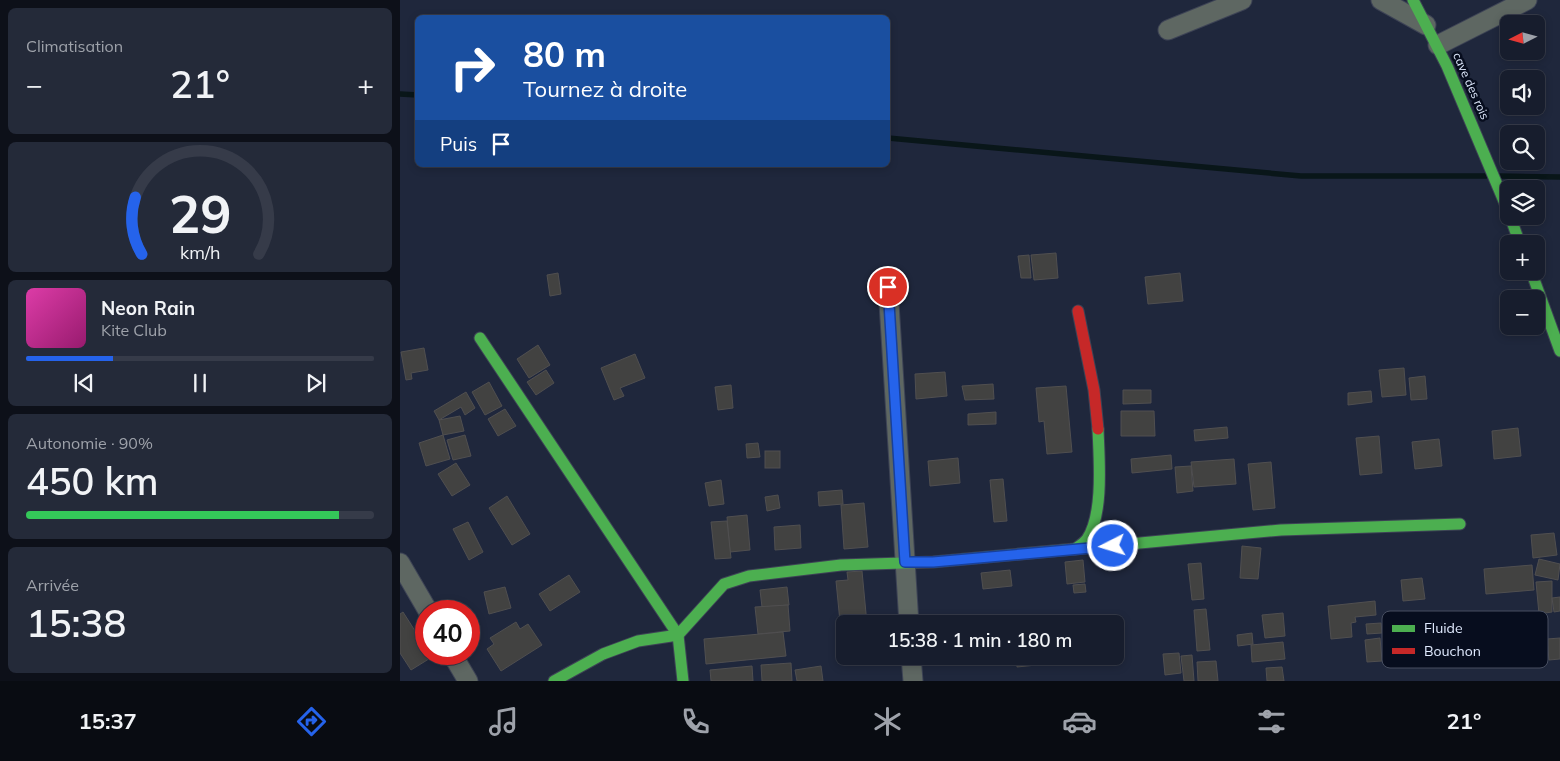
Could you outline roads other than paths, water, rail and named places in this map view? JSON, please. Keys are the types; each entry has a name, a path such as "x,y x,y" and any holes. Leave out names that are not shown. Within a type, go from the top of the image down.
{"street":[{"path":"1168,30 1242,0"},
{"path":"1381,0 1426,25"},
{"name":"cave des rois","path":"1413,0 1438,45 1500,193"},
{"path":"1438,45 1527,0"},
{"path":"1534,280 1560,351"},
{"path":"888,287 908,615"},
{"path":"1075,549 1087,538 1092,524 1097,501 1098,458 1094,392 1078,311"},
{"path":"480,338 678,635 683,681"},
{"path":"554,681 603,654 638,641 678,635 724,584 757,575 842,565 933,562 1281,530 1460,524"},
{"path":"400,562 422,600"},
{"path":"459,665 468,681"},
{"path":"912,665 913,681"}],"waterway":[{"path":"400,94 415,95"},
{"path":"890,138 1301,176 1486,176"},
{"path":"1500,176 1560,177"}]}
